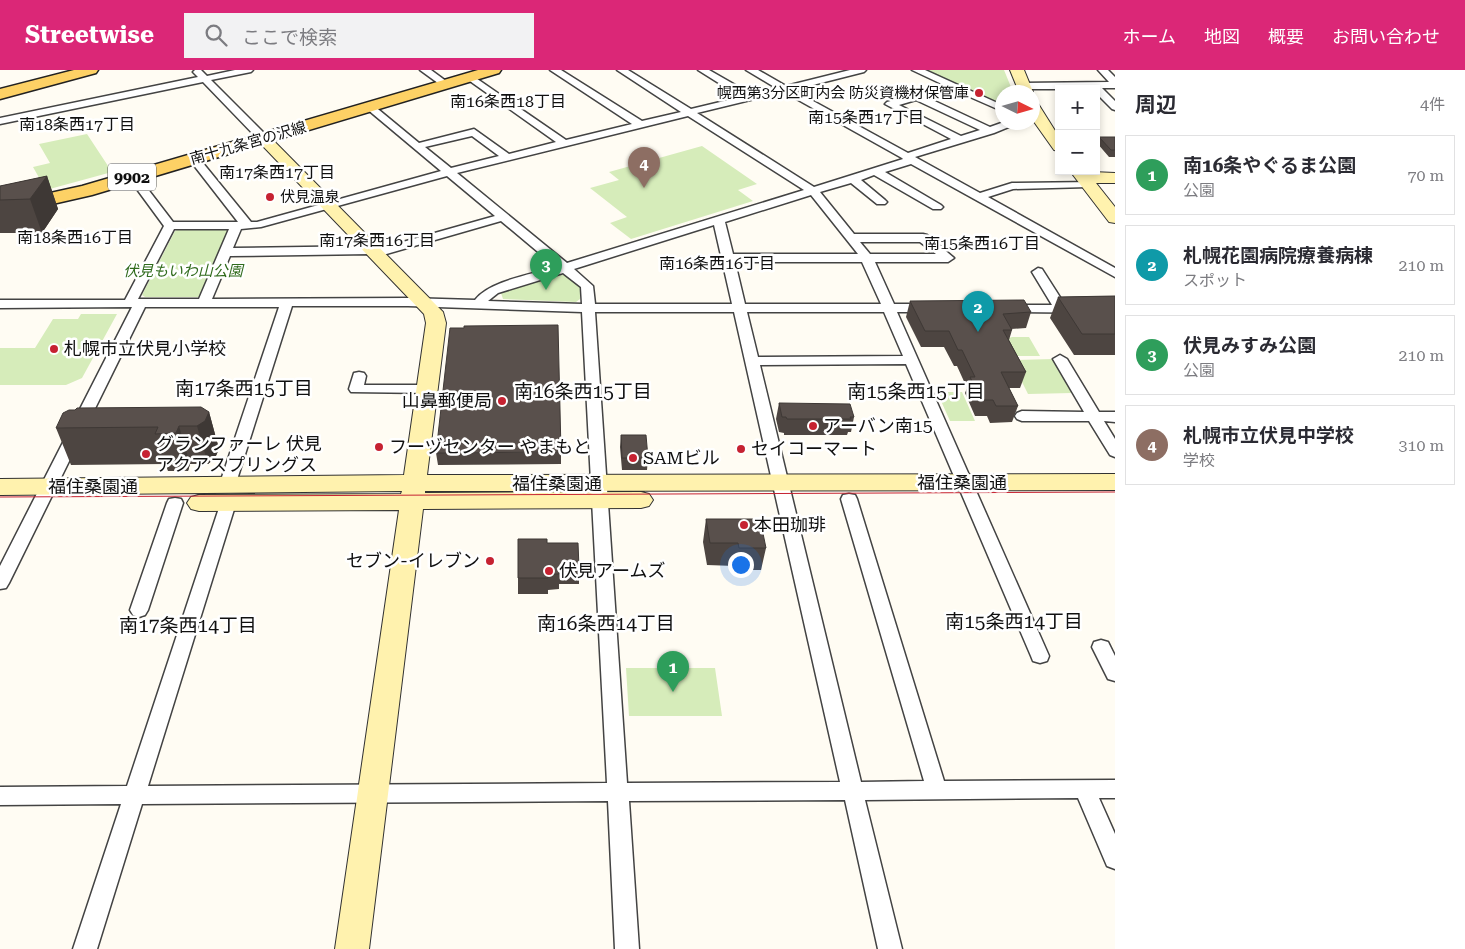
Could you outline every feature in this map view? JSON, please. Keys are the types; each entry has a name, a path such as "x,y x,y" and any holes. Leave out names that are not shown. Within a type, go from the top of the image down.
{"main road":[{"path":"0,94 91,70"},
{"name":"南十九条宮の沢線","path":"3,213 86,191 494,70"}],"street":[{"path":"197,70 423,302 432,312 436,322 352,949"},
{"path":"0,121 248,70"},
{"path":"425,70 445,84"},
{"path":"555,70 640,124"},
{"path":"622,70 813,191 867,258 1040,656"},
{"path":"703,70 748,97"},
{"path":"751,70 1115,274"},
{"path":"170,226 242,226 328,206 506,157 860,70"},
{"path":"917,70 995,105"},
{"path":"1017,70 1023,85"},
{"path":"1103,70 1115,84"},
{"path":"470,77 564,143"},
{"path":"1100,86 1115,84"},
{"path":"954,86 890,104 960,140"},
{"path":"1040,88 1055,88"},
{"path":"1100,91 1115,107"},
{"path":"917,97 990,131"},
{"path":"370,107 588,286 598,492 627,949"},
{"path":"1040,124 1055,142"},
{"path":"479,304 484,296 494,290 813,191 995,129"},
{"path":"418,146 474,132 506,157"},
{"path":"194,159 242,226"},
{"path":"875,171 937,207"},
{"path":"133,177 170,226"},
{"path":"852,178 881,202"},
{"path":"978,197 1012,186 1083,178 1115,178"},
{"path":"1083,178 1115,218"},
{"path":"225,252 374,252 503,217"},
{"path":"720,220 890,949"},
{"path":"0,583 135,304 170,226"},
{"path":"204,303 225,252 242,226"},
{"path":"729,258 948,258 923,238 851,238"},
{"path":"1038,272 1061,309"},
{"path":"0,304 423,302 589,308 945,308"},
{"path":"85,949 287,303"},
{"path":"993,308 1115,309"},
{"path":"1060,359 1115,452"},
{"path":"752,361 911,360"},
{"path":"359,376 356,389 428,388"},
{"path":"1022,416 1115,417"},
{"name":"福住桑園通","path":"783,491 849,499 1115,482"},
{"name":"福住桑園通","path":"0,487 44,495 175,503 227,494"},
{"name":"福住桑園通","path":"0,504 44,495 414,492 967,491 1115,498"},
{"path":"849,499 937,790"},
{"path":"139,610 175,503"},
{"path":"1101,647 1115,674"},
{"path":"1085,790 1115,859"},
{"path":"0,796 1115,790"}],"green space":[{"path":"926,70 1004,70 1010,85 995,85 995,101"},
{"path":"87,134 112,172 46,190 33,167 50,163 39,144"},
{"path":"702,146 757,184 738,190 753,201 631,239 610,223 627,217 590,188 619,180 609,172"},
{"name":"伏見もいわ山公園","path":"179,229 225,229 228,231 199,297 145,297 142,295 175,231"},
{"path":"560,275 566,275 580,286 580,299 576,302 503,299 501,293"},
{"path":"81,314 117,314 82,378 66,385 0,385 0,348 35,348 53,319 78,319"},
{"path":"1029,337 1040,356 1013,356 1006,343 1010,343 1009,338"},
{"path":"1053,359 1072,393 1028,394 1011,360"},
{"path":"937,392 962,392 975,421 950,421"},
{"path":"626,668 715,668 722,716 629,716"}],"building":[{"path":"1100,137 1115,137 1115,150 1111,150"},
{"path":"47,176 30,199 0,200 0,186"},
{"path":"1115,296 1115,334 1082,334 1058,297"},
{"path":"1024,300 1031,312 1003,314 1012,330 1003,330 1026,372 1001,372 1018,406 996,406 993,400 981,400 970,377 975,377 962,350 958,350 949,331 925,331 910,301"},
{"name":"山鼻郵便局","path":"558,325 561,452 436,453 450,328 464,328 464,326"},
{"path":"779,403 850,404 854,417 850,417 851,419 787,419 782,417"},
{"path":"201,407 209,412 205,421 197,426 179,426 176,433 155,434 158,427 56,428 63,413 77,408"},
{"path":"621,435 646,435 648,458 622,458"},
{"path":"706,519 760,519 766,548 739,548 738,543 710,543"},
{"path":"518,539 547,539 547,543 578,543 579,568 558,568 559,574 548,574 548,578 518,578"}],"tram line":[{"path":"0,497 1115,492"}],"place":[{"name":"幌西第3分区町内会 防災資機材保管庫","path":"979,93"},
{"name":"札幌市立伏見中学校","path":"644,188"},
{"name":"伏見温泉","path":"270,197"},
{"name":"伏見みすみ公園","path":"546,290"},
{"name":"札幌花園病院療養病棟","path":"978,332"},
{"name":"札幌市立伏見小学校","path":"54,349"},
{"name":"山鼻郵便局","path":"502,401"},
{"name":"アーバン南15","path":"813,426"},
{"name":"フーヅセンター やまもと","path":"379,447"},
{"name":"セイコーマート","path":"741,449"},
{"name":"グランファーレ 伏見 アクアスプリングス","path":"146,454"},
{"name":"SAMビル","path":"633,458"},
{"name":"本田珈琲","path":"744,525"},
{"name":"セブン-イレブン","path":"490,561"},
{"name":"伏見アームズ","path":"549,571"},
{"name":"南16条やぐるま公園","path":"673,692"}],"district":[{"name":"南16条西18丁目","path":"508,101"},
{"name":"南15条西17丁目","path":"866,117"},
{"name":"南18条西17丁目","path":"77,124"},
{"name":"南17条西17丁目","path":"277,172"},
{"name":"南18条西16丁目","path":"75,237"},
{"name":"南17条西16丁目","path":"377,240"},
{"name":"南15条西16丁目","path":"982,243"},
{"name":"南16条西16丁目","path":"717,263"},
{"name":"南17条西15丁目","path":"244,388"},
{"name":"南16条西15丁目","path":"583,391"},
{"name":"南15条西15丁目","path":"916,391"},
{"name":"南15条西14丁目","path":"1014,621"},
{"name":"南16条西14丁目","path":"606,623"},
{"name":"南17条西14丁目","path":"188,625"}]}
